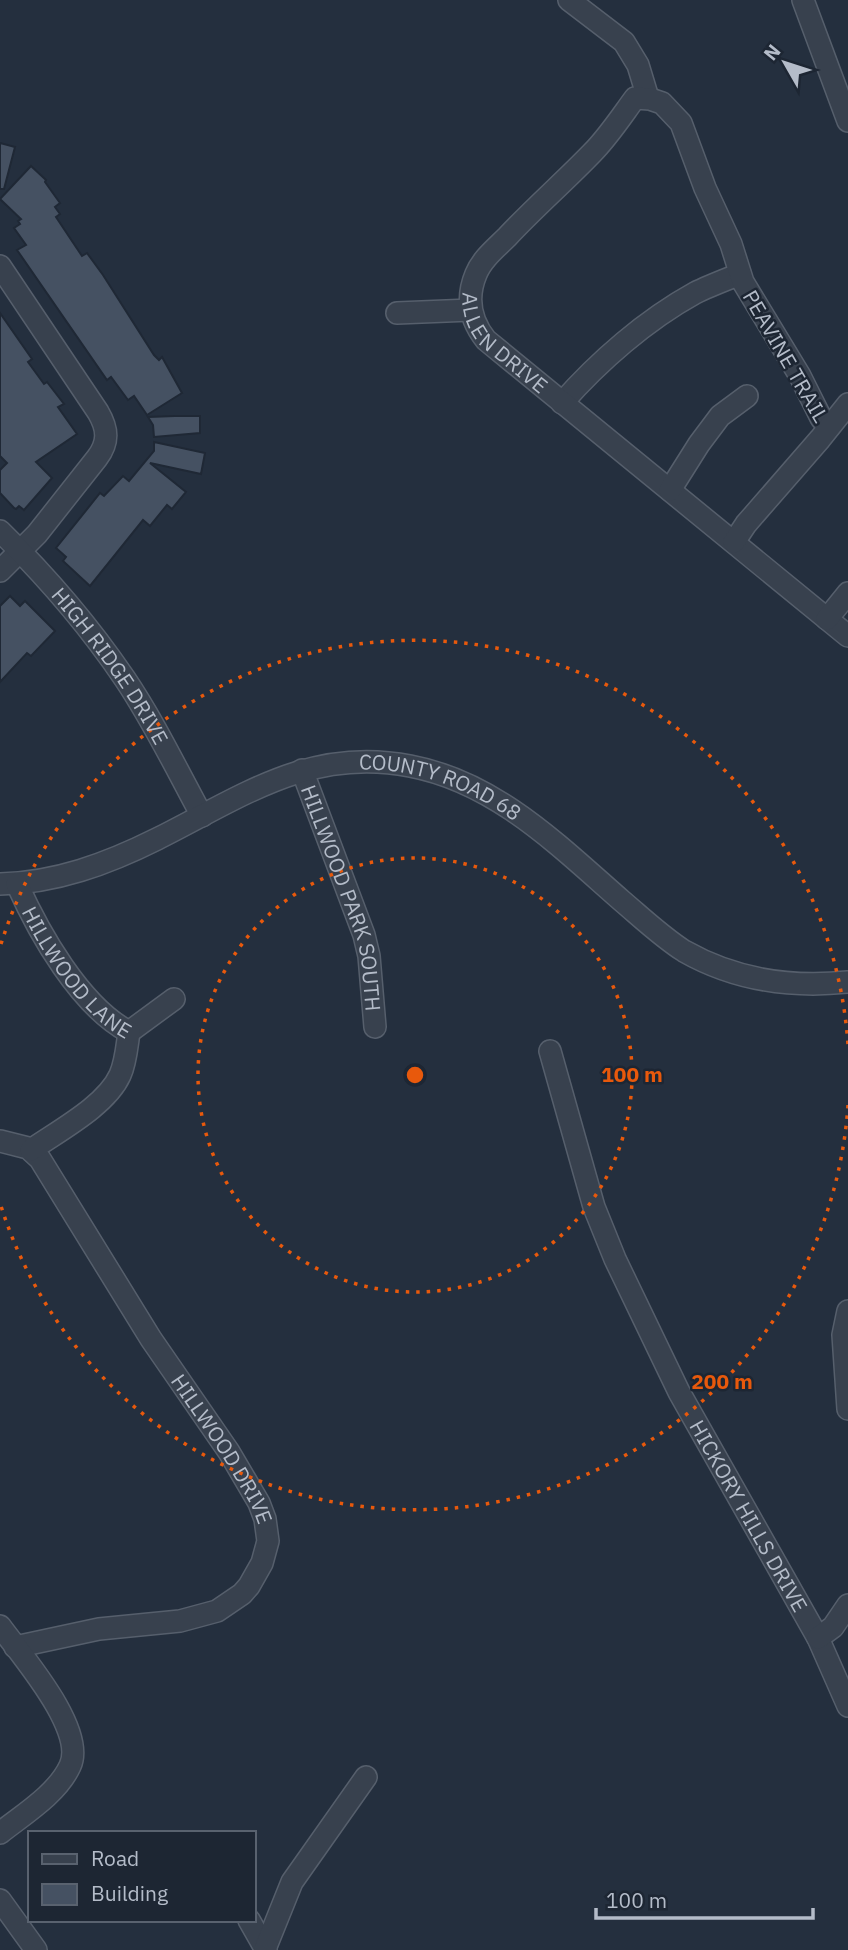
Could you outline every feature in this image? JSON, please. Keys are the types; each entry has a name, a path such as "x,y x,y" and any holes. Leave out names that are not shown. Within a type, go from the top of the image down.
{"street":[{"path":"569,0 624,42 638,65 648,98 662,103 681,123 740,274"},
{"path":"803,0 848,121"},
{"name":"ALLEN DRIVE","path":"648,98 635,98 593,152 485,259 473,283 471,310 475,324 486,340 848,636"},
{"path":"0,266 99,412 106,425 107,437 97,458 20,551 0,571"},
{"name":"PEAVINE TRAIL","path":"562,402 609,356 655,319 697,293 740,274 800,376 821,418 830,427 746,524 734,542"},
{"path":"397,313 471,310"},
{"path":"670,490 720,415 747,396"},
{"path":"830,427 848,404"},
{"name":"HIGH RIDGE DRIVE","path":"0,531 84,625 125,680 202,816"},
{"path":"827,619 848,593"},
{"name":"COUNTY ROAD 68","path":"8,884 30,883 89,868 125,854 250,790 302,770 352,762 410,765 452,778 499,801 533,825 646,922 687,952 736,974 760,980 782,984 848,982"},
{"name":"HILLWOOD PARK SOUTH","path":"302,770 365,935 374,1027"},
{"name":"HILLWOOD LANE","path":"8,884 71,976 102,1014 129,1032 122,1070 113,1086 82,1115 31,1150"},
{"path":"129,1032 174,999"},
{"name":"HICKORY HILLS DRIVE","path":"550,1051 590,1196 615,1259 679,1392 818,1638 848,1706"},
{"path":"0,1141 31,1150"},
{"name":"HILLWOOD DRIVE","path":"15,1647 99,1629 180,1621 217,1611 242,1594 248,1586 262,1563 268,1541 265,1519 259,1503 229,1452 151,1339 40,1159 31,1150"},
{"path":"848,1311 844,1335 844,1362 848,1409"},
{"path":"818,1638 833,1627 848,1605"},
{"path":"0,1626 41,1682 67,1725 74,1756 60,1782 0,1833"},
{"path":"265,1949 292,1882 366,1777"},
{"path":"0,1900 36,1950"},
{"path":"250,1922 265,1949"}],"building":[{"path":"0,143 15,147 4,189 0,189"},
{"path":"31,166 46,180 60,203 55,207 60,214 56,217 82,256 87,253 103,275 154,355 159,360 162,357 182,393 147,415 134,396 128,400 111,377 107,380 17,250 26,245 14,228 20,224 18,221 21,219 0,199"},
{"path":"0,313 32,359 28,362 44,384 47,382 64,404 58,407 77,434 36,462 52,478 24,510 19,506 14,508 0,493 0,470 7,463 0,456"},
{"path":"200,416 200,433 154,437 153,425 148,417"},
{"path":"154,442 205,453 201,474 150,463 186,492 172,509 167,505 150,526 143,520 90,586 63,561 66,557 56,548 100,493 104,496 123,476 129,481 154,451"},
{"path":"10,596 20,606 25,601 55,631 31,656 27,653 0,682 0,606"}]}
